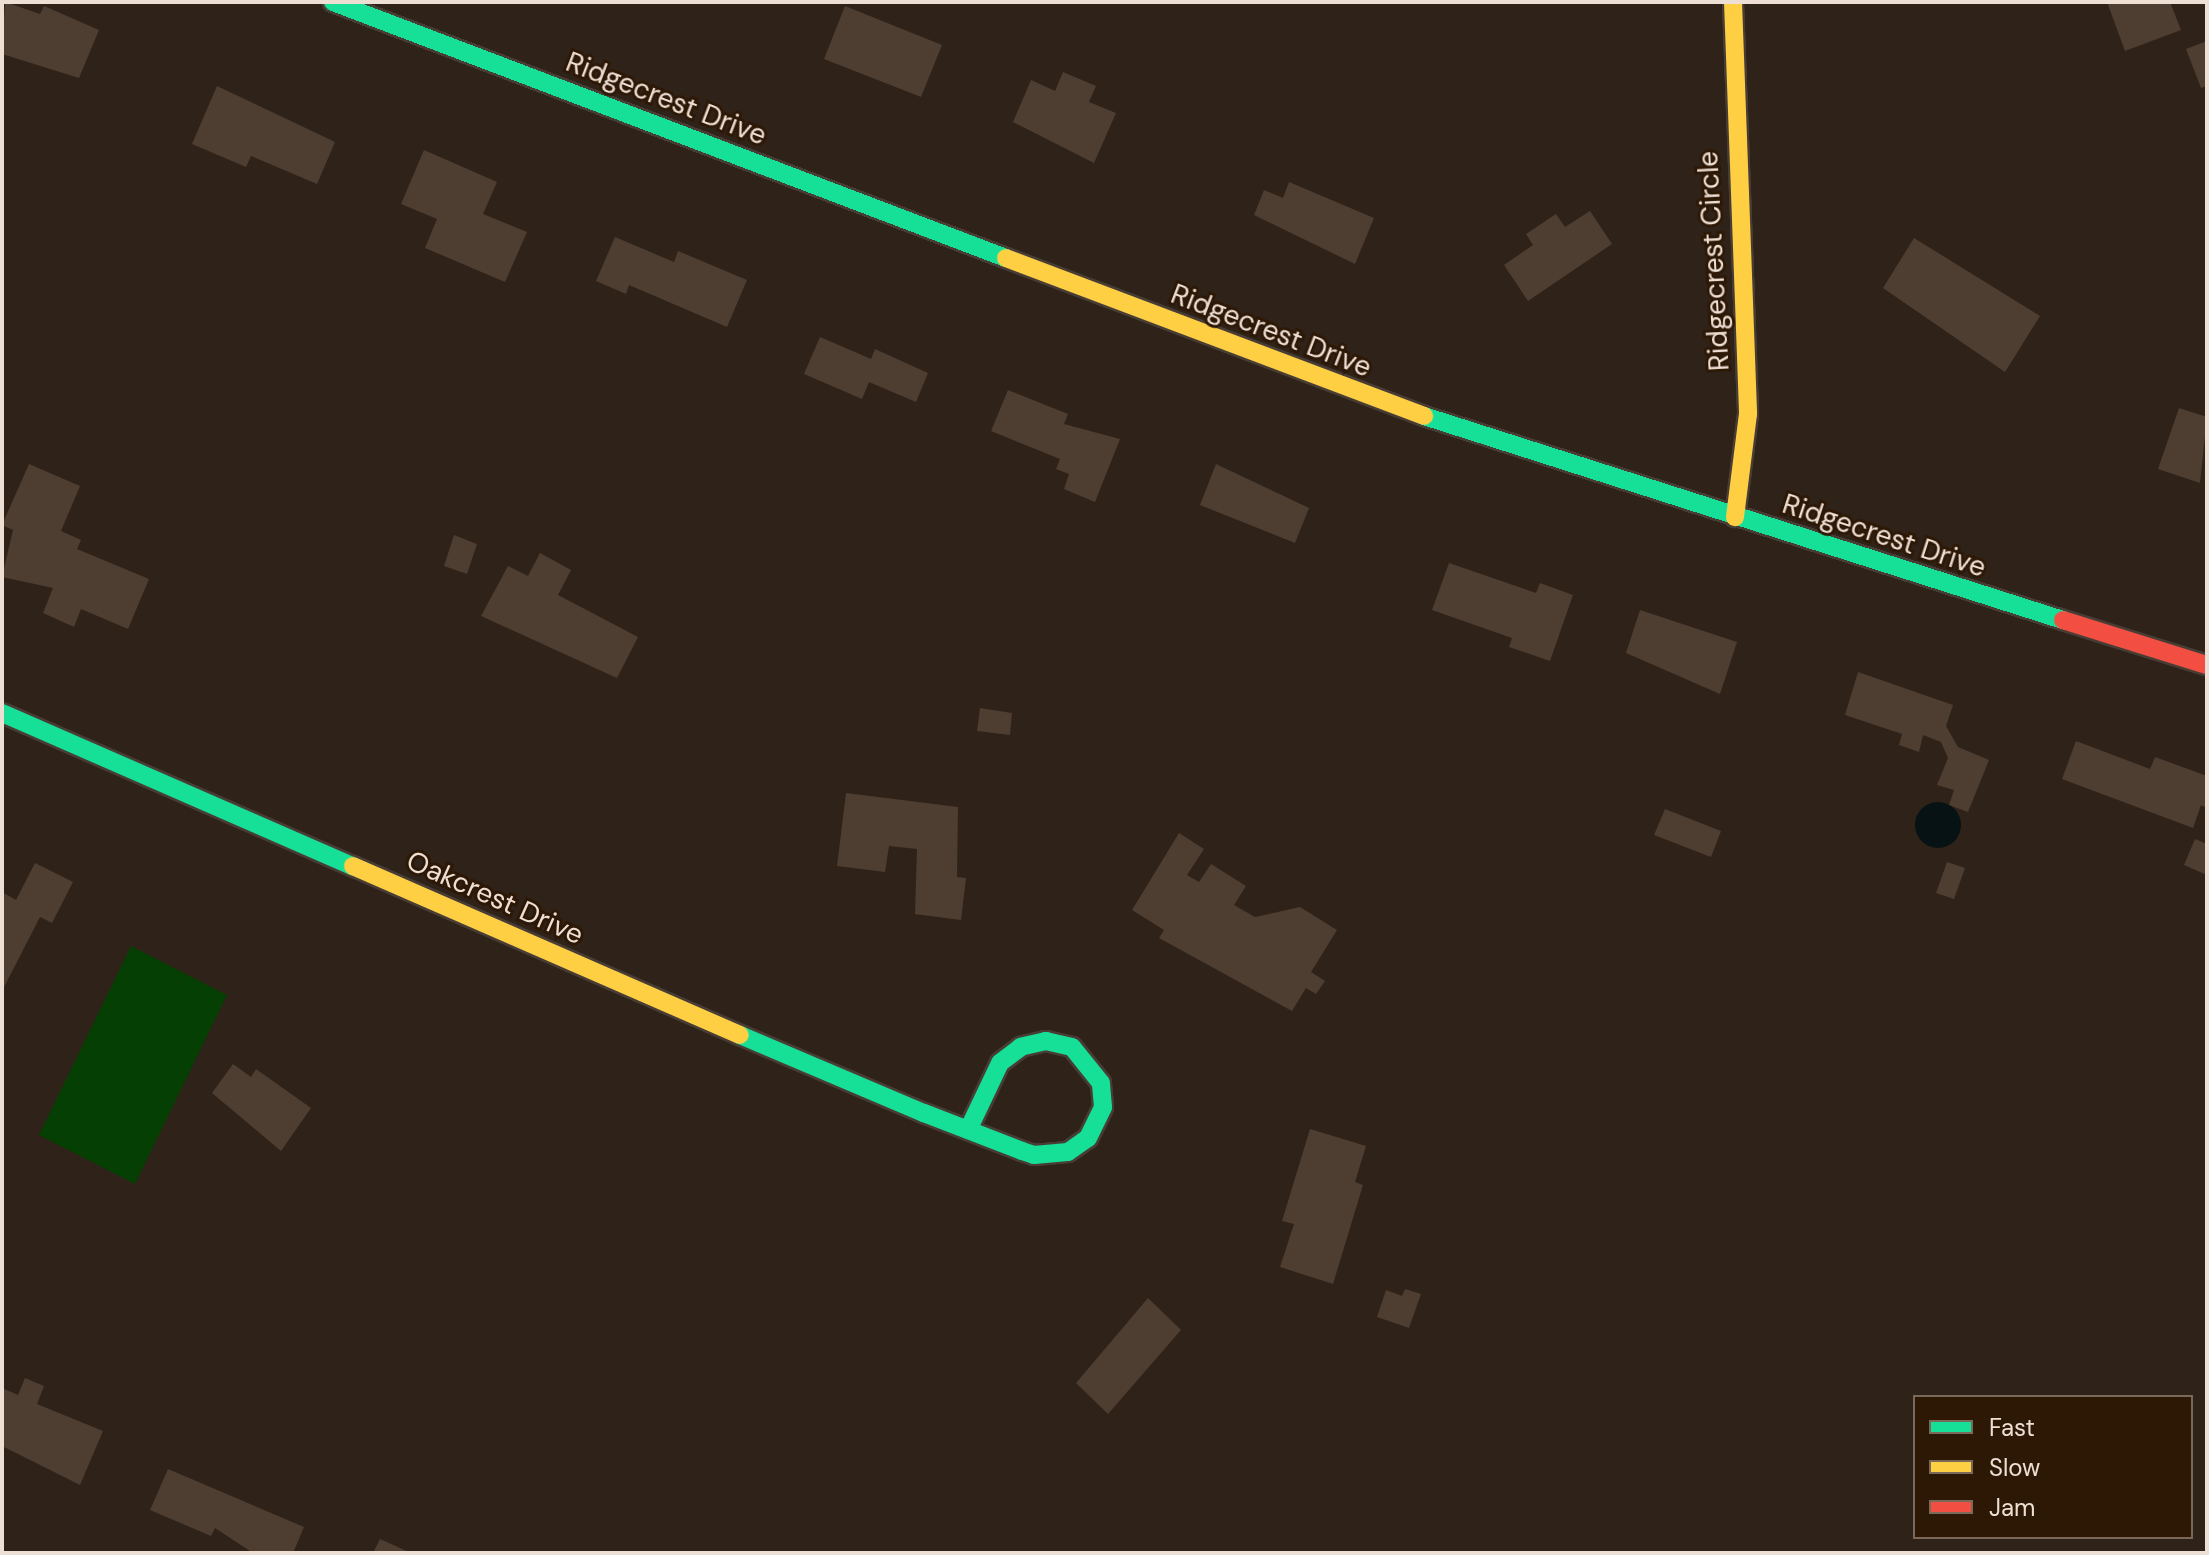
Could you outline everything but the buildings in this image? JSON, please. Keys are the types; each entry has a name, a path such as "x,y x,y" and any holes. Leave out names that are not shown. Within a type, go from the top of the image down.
{"street":[{"name":"Ridgecrest Drive","path":"333,2 1317,378 1735,517 2207,665"},
{"name":"Ridgecrest Circle","path":"1733,2 1748,414 1735,517"},
{"name":"Oakcrest Drive","path":"2,713 968,1130 1034,1155 1068,1152 1095,1129 1101,1083 1072,1047 1046,1041 1021,1047 1000,1063 968,1130"}],"green space":[{"path":"131,946 227,995 135,1184 39,1135"}],"shaded area":[{"path":"1938,802 1955,808 1961,825 1955,842 1938,848 1921,842 1915,825 1921,808"}],"traffic: fast":[{"path":"333,2 1006,258"},
{"path":"1424,416 2063,620"},
{"path":"2,713 353,866"},
{"path":"740,1035 924,1113 1022,1151 1034,1155 1068,1152 1088,1138 1103,1107 1101,1083 1072,1047 1046,1041 1021,1047 1000,1063 968,1130"}],"traffic: slow":[{"path":"1733,2 1748,414 1735,517"},
{"path":"1006,258 1424,416"},
{"path":"353,866 740,1035"}],"traffic: jam":[{"path":"2063,620 2207,665"}]}
